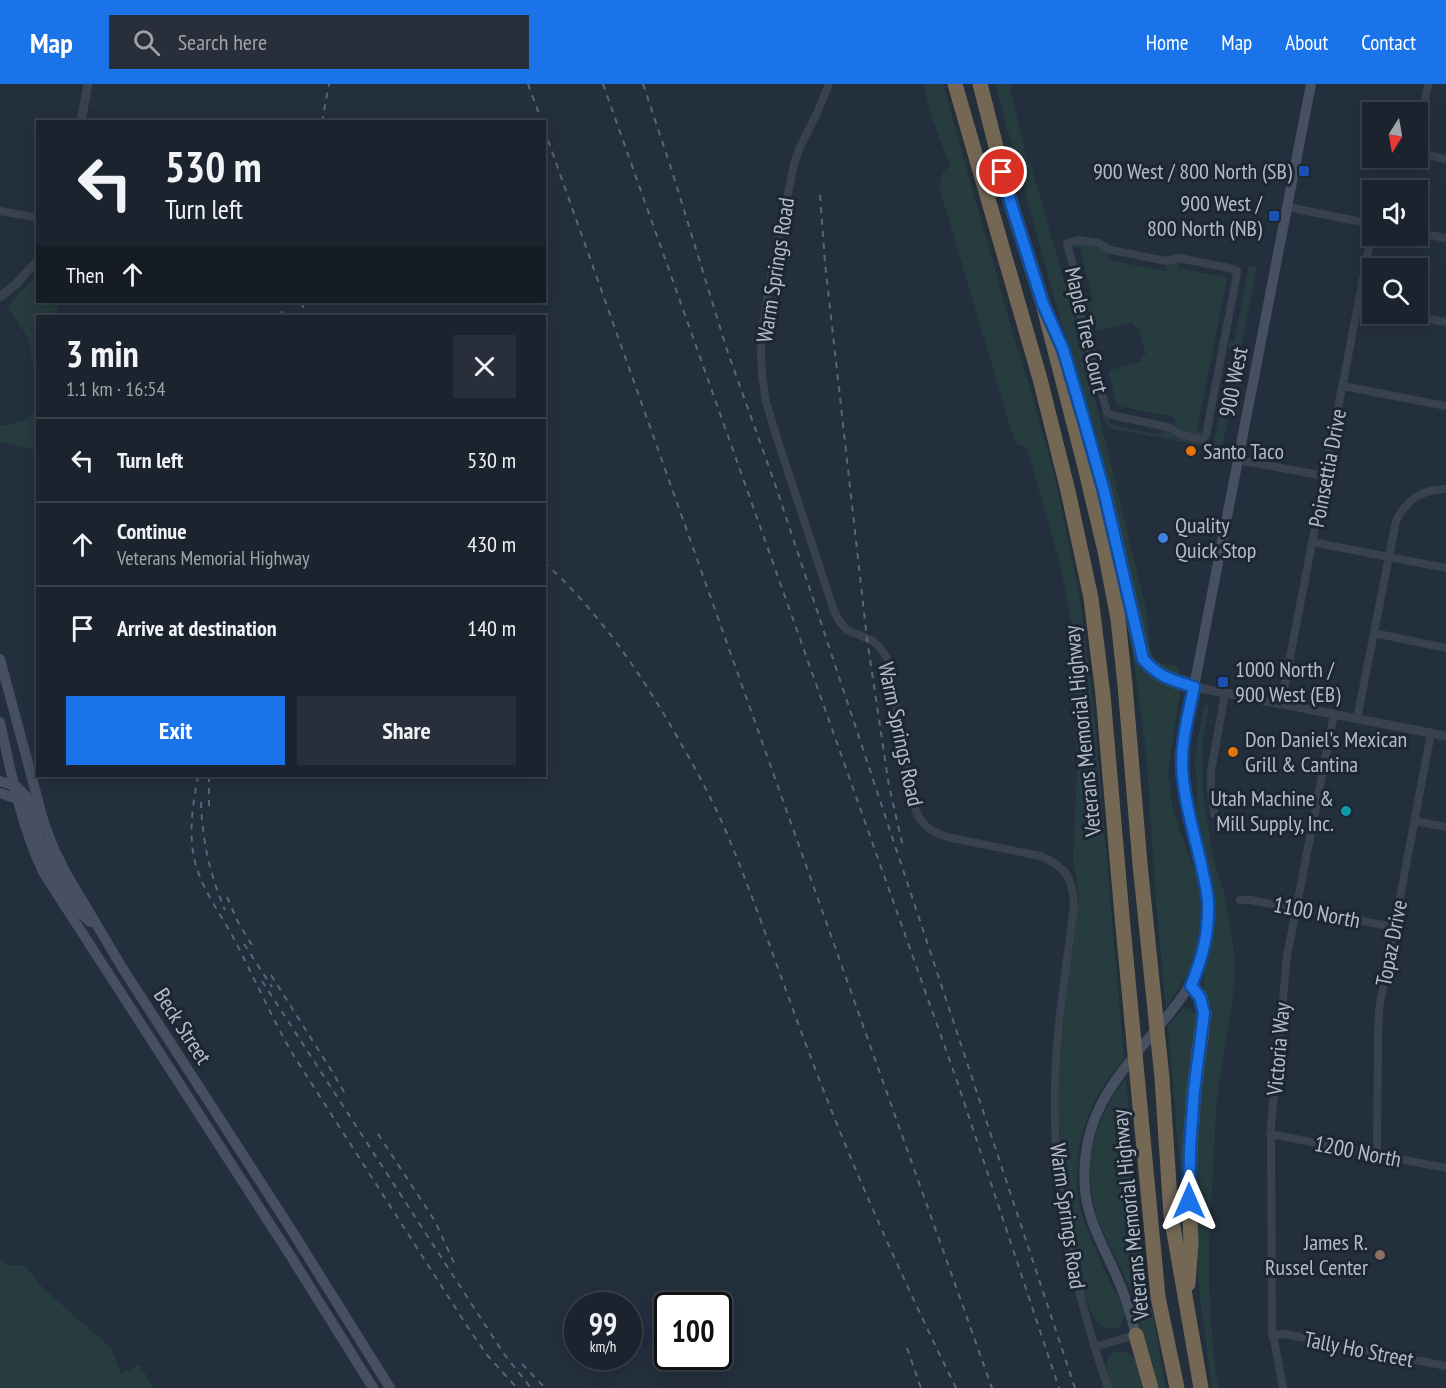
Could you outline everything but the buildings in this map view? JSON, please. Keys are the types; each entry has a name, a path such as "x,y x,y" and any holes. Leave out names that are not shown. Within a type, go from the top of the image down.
{"highway":[{"name":"Veterans Memorial Highway","path":"981,84 1008,194 1043,304 1084,463 1118,619 1162,1078 1171,1215 1202,1388"},
{"name":"Veterans Memorial Highway","path":"956,85 1040,379 1068,491 1091,598 1103,695 1158,1297 1177,1388"},
{"path":"1043,304 1063,349 1104,491 1143,659 1166,678 1194,687"},
{"path":"1187,1311 1191,1243 1190,1149 1194,1091 1204,1013 1200,997 1191,986"},
{"path":"1136,1335 1151,1388"}],"main road":[{"name":"900 West","path":"1136,1335 1126,1299 1091,1219 1085,1191 1085,1157 1090,1130 1101,1103 1120,1073 1191,986 1205,944 1208,899 1182,776 1183,748 1311,84"},
{"name":"Beck Street","path":"0,659 46,830 59,861 152,1015 287,1223 390,1388"},
{"name":"Beck Street","path":"0,722 17,799 32,848 51,885 242,1180 373,1388"},
{"path":"0,781 15,786 26,796 39,839 50,864 76,908 99,930"},
{"path":"0,793 17,799"}],"street":[{"path":"81,120 88,84"},
{"name":"Warm Springs Road","path":"829,84 799,149 788,189 763,326 761,351 766,402 834,611 847,630 873,641 888,660 914,805 918,816 930,830 947,837 1046,859 1061,867 1071,882 1074,891 1074,905 1058,1035 1055,1088 1056,1144 1062,1205 1070,1251 1081,1301 1108,1388"},
{"path":"1428,84 1418,139 1421,149 1430,156 1446,159"},
{"path":"1287,207 1362,222"},
{"path":"0,211 36,218"},
{"path":"1428,234 1446,238"},
{"name":"Maple Tree Court","path":"1091,241 1101,243 1113,251 1166,261 1180,258 1229,268 1237,272 1204,438 1182,435 1168,427 1110,416 1106,410 1080,315 1082,300 1066,243 1091,241"},
{"name":"Poinsettia Drive","path":"1281,704 1369,246"},
{"path":"0,297 36,262"},
{"path":"1358,305 1362,306"},
{"path":"1428,319 1446,322"},
{"path":"1343,386 1446,406"},
{"path":"1238,460 1325,476"},
{"path":"1357,719 1396,521 1403,508 1421,494 1436,489 1446,489"},
{"path":"1312,542 1446,568"},
{"path":"1374,633 1446,648"},
{"path":"1194,687 1446,736"},
{"path":"1214,814 1211,772 1225,693"},
{"name":"Victoria Way","path":"1283,1388 1272,1335 1270,1134 1287,963 1334,714"},
{"name":"Topaz Drive","path":"1377,1155 1378,1022 1431,733"},
{"path":"1415,821 1446,827"},
{"name":"1100 North","path":"1240,900 1394,927"},
{"name":"1200 North","path":"1270,1134 1446,1168"},
{"name":"Tally Ho Street","path":"1272,1335 1285,1334 1446,1366"},
{"path":"1094,1347 1136,1335"}],"green space":[{"path":"923,84 943,84 1056,482 1079,592 1094,709 1124,1059 1090,1111 1078,1155 1077,1186 1089,1236 1124,1310 1125,1315 1119,1327 1112,1329 1104,1328 1097,1322 1082,1290 1067,1208 1058,1106 1066,996 1079,898 1073,859 1077,774 1072,625 1061,568 1027,448 1015,443 939,186 943,172 950,165 933,121"},
{"path":"995,84 1011,84 1011,93 1028,162 1030,162 1080,336 1147,614 1150,649 1157,662 1179,667 1178,675 1166,671 1148,656 1080,386"},
{"path":"1080,243 1098,246 1109,253 1108,260 1166,271 1167,264 1179,261 1178,268 1227,278 1197,430 1204,432 1203,434 1182,431 1174,425 1175,417 1117,406 1108,371 1142,361 1141,356 1146,354 1138,327 1134,326 1133,322 1097,331 1091,311 1084,313 1087,302 1093,300 1079,246 1072,247"},
{"path":"1249,265 1257,267 1240,353 1228,347 1229,342 1234,342"},
{"path":"36,277 36,303 58,303 56,315 36,315 36,380 27,337 8,307"},
{"path":"1226,369 1237,371 1222,449 1108,428 1103,413 1109,419 1109,424 1161,435 1165,429 1178,438 1214,442 1227,379 1222,377"},
{"path":"36,408 36,450 0,442 0,426 18,422 33,413"},
{"path":"1131,642 1180,691 1168,774 1173,811 1198,879 1200,933 1188,974 1166,1008 1146,751"},
{"path":"1206,704 1209,709 1203,737 1204,802 1213,857 1225,896 1235,972 1217,1097 1209,1241 1211,1323 1219,1388 1212,1388 1200,1297 1196,1204 1197,1118 1209,1005 1203,974 1210,952 1215,919 1213,892 1196,812 1195,762"},
{"path":"1187,1008 1196,1014 1183,1205 1168,1026 1183,1009"},
{"path":"1126,1077 1140,1241 1166,1388 1155,1388 1135,1303 1101,1226 1092,1196 1090,1178 1094,1143 1106,1109"},
{"path":"0,1260 8,1265 25,1266 44,1289 111,1348 121,1374 139,1365 152,1388 0,1388"},
{"path":"1121,1351 1136,1360 1140,1370 1141,1388 1112,1388 1107,1362 1110,1354"}],"railway":[{"path":"322,120 329,84"},
{"path":"528,84 541,120"},
{"path":"603,84 957,1081 1059,1388"},
{"path":"643,84 727,350 775,484 1075,1388"},
{"path":"546,135 992,1388"},
{"path":"820,195 825,263 867,639 889,786 903,847"},
{"path":"302,303 305,315"},
{"path":"281,315 282,311"},
{"path":"546,564 584,602 619,646 665,716 711,799 739,864 802,1035 863,1187 956,1388"},
{"path":"198,777 193,808 192,841 195,862 207,892 234,939 292,1053 469,1329 487,1355 517,1388"},
{"path":"209,777 209,812"},
{"path":"201,802 208,857 225,910"},
{"path":"227,897 238,922 255,950"},
{"path":"244,944 272,987"},
{"path":"271,975 347,1097"},
{"path":"262,981 504,1354 531,1388"},
{"path":"378,1134 435,1221 454,1263"},
{"path":"907,1348 921,1388"},
{"path":"522,1364 545,1388"}],"place":[{"name":"900 West / 800 North (SB)","path":"1304,171"},
{"name":"900 West / 800 North (NB)","path":"1274,216"},
{"name":"Santo Taco","path":"1191,451"},
{"name":"Quality Quick Stop","path":"1163,538"},
{"name":"1000 North / 900 West (EB)","path":"1223,682"},
{"name":"Don Daniel's Mexican Grill & Cantina","path":"1233,752"},
{"name":"Utah Machine & Mill Supply, Inc.","path":"1346,811"},
{"name":"James R. Russel Center","path":"1380,1255"}],"route":[{"path":"1002,172 1043,304 1063,349 1084,420 1104,491 1143,659 1166,678 1194,687 1183,748 1182,776 1208,899 1205,944 1191,986 1200,997 1204,1013 1194,1091 1189,1201"}]}
